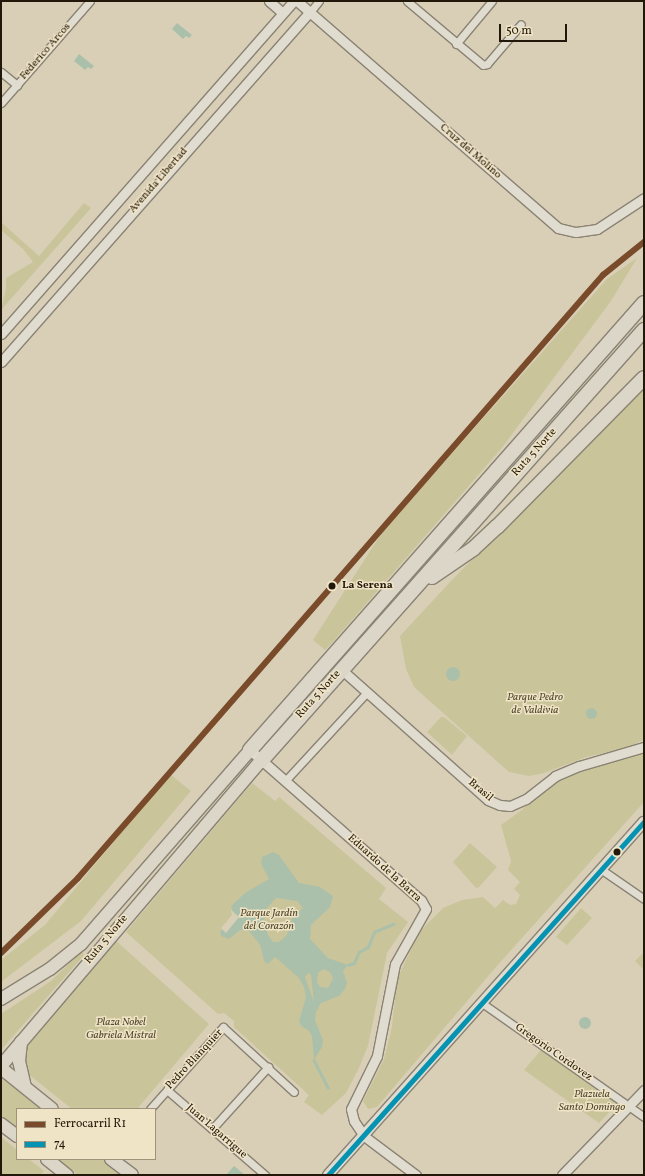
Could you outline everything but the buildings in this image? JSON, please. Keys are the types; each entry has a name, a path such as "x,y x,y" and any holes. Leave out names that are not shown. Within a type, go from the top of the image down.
{"highway":[{"name":"Ruta 5 Norte","path":"250,750 644,303"},
{"name":"Ruta 5 Norte","path":"261,761 644,330"},
{"path":"415,588 455,562 497,527 644,378"}],"main road":[{"name":"Ruta 5 Norte","path":"1,999 50,969 81,944 250,750"},
{"name":"Ruta 5 Norte","path":"1,1067 261,761"},
{"path":"328,1175 644,822"},
{"path":"22,1042 19,1061 25,1086"},
{"path":"1,1067 51,1108"},
{"path":"1,1124 16,1135"},
{"path":"48,1160 67,1175"},
{"path":"112,1160 132,1175"}],"street":[{"name":"Federico Arcos","path":"1,104 90,1"},
{"path":"269,1 283,14"},
{"name":"Avenida Libertad","path":"1,334 294,1"},
{"name":"Cruz del Molino","path":"297,1 558,228 576,232 598,229 644,198"},
{"name":"Avenida Libertad","path":"1,362 319,1"},
{"path":"456,44 492,1"},
{"path":"410,2 478,63 487,64 521,24"},
{"path":"1,72 17,85"},
{"name":"Brasil","path":"342,670 488,800 500,805 510,806 521,802 555,776 579,766 644,746"},
{"path":"285,781 367,692"},
{"name":"Eduardo de la Barra","path":"250,750 421,900 426,909 395,964 377,1056 352,1103 352,1116 364,1136 416,1175"},
{"path":"602,870 644,899"},
{"name":"Gregorio Cordovez","path":"482,1003 644,1117"},
{"name":"Pedro Blanquier","path":"151,1108 223,1027 294,1092"},
{"path":"212,1129 268,1067"},
{"name":"Juan Lagarrigue","path":"167,1090 265,1175"},
{"path":"562,1175 644,1090"}],"green space":[{"path":"84,203 91,208 1,310 6,289 6,278 33,262 23,249 1,230 1,222 39,256"},
{"path":"637,258 611,301 501,449 325,650 313,640 383,531 607,279"},
{"name":"Parque Pedro de Valdivia","path":"644,386 644,739 630,747 586,757 544,773 529,776 509,772 414,687 406,669 400,636 451,581"},
{"path":"441,717 444,717 467,736 452,755 427,732"},
{"path":"644,749 644,802 496,967 377,1107 368,1109 363,1101 384,1059 392,1027 397,979 420,931 443,908 462,900 483,897 495,908 503,900 510,905 516,904 520,895 514,889 520,882 508,870 511,861 501,825 522,810 551,782 581,770 632,756"},
{"path":"170,774 191,791 81,921 1,982 1,960 45,925"},
{"name":"Parque Jardín del Corazón","path":"252,783 275,801 279,797 386,888 379,899 408,922 387,953 368,1046 358,1070 346,1093 322,1115 304,1102 309,1095 234,1027 234,1021 224,1013 218,1014 126,932"},
{"path":"470,843 497,867 479,887 476,888 453,862"},
{"path":"581,908 592,918 567,945 556,937"},
{"name":"Plaza Nobel Gabriela Mistral","path":"114,939 209,1024 138,1108 71,1108 27,1073 25,1048"},
{"path":"82,951 84,955 1,1050 1,1014 51,981"},
{"path":"644,952 644,970 635,961"},
{"name":"Plazuela Santo Domingo","path":"541,1050 617,1104 599,1123 524,1070"},
{"path":"1,1078 40,1108 16,1108 16,1127 1,1115"},
{"path":"1,1137 16,1149 16,1160 30,1160 44,1171 41,1175 1,1175"},
{"path":"58,1160 106,1160 126,1175 78,1175"}],"shaded area":[{"path":"177,23 192,35 189,38 186,36 183,39 172,29"},
{"path":"79,54 94,66 91,69 88,67 85,70 74,61"},
{"path":"453,667 458,669 460,674 458,679 453,681 448,679 446,674 448,669"},
{"path":"591,707 595,709 597,713 595,717 591,719 587,717 585,713 587,709"},
{"path":"273,852 279,855 299,883 320,887 333,896 330,907 311,925 310,939 328,958 348,965 343,971 347,983 345,989 339,996 321,1003 316,1012 315,1020 323,1040 322,1047 314,1060 312,1036 308,1030 301,1026 299,1021 306,997 304,987 298,977 275,957 268,964 264,961 260,945 249,931 240,930 229,939 221,936 220,932 234,916 231,906 245,893 269,879 261,864 262,857","holes":["276,898 297,901 303,908 292,918 287,935 279,942 273,942 268,935 264,920 267,908","324,969 330,972 333,978 328,988 320,987 317,982 318,973","308,973 311,975 314,1002 305,977"]},
{"path":"583,1017 587,1017 591,1023 587,1029 583,1029 579,1025 579,1021"},
{"path":"234,1166 244,1174 226,1175"}],"pier":[{"path":"231,910 239,917 226,933 221,928 232,915"}],"waterway":[{"path":"348,965 354,963 359,952 368,947 374,932 393,924"},
{"path":"314,1060 328,1088"}],"rail line":[{"name":"R1","path":"1,953 78,878 603,275 644,242"}],"transit line":[{"name":"74","path":"328,1175 644,822"}],"place":[{"name":"La Serena","path":"332,586"}]}
